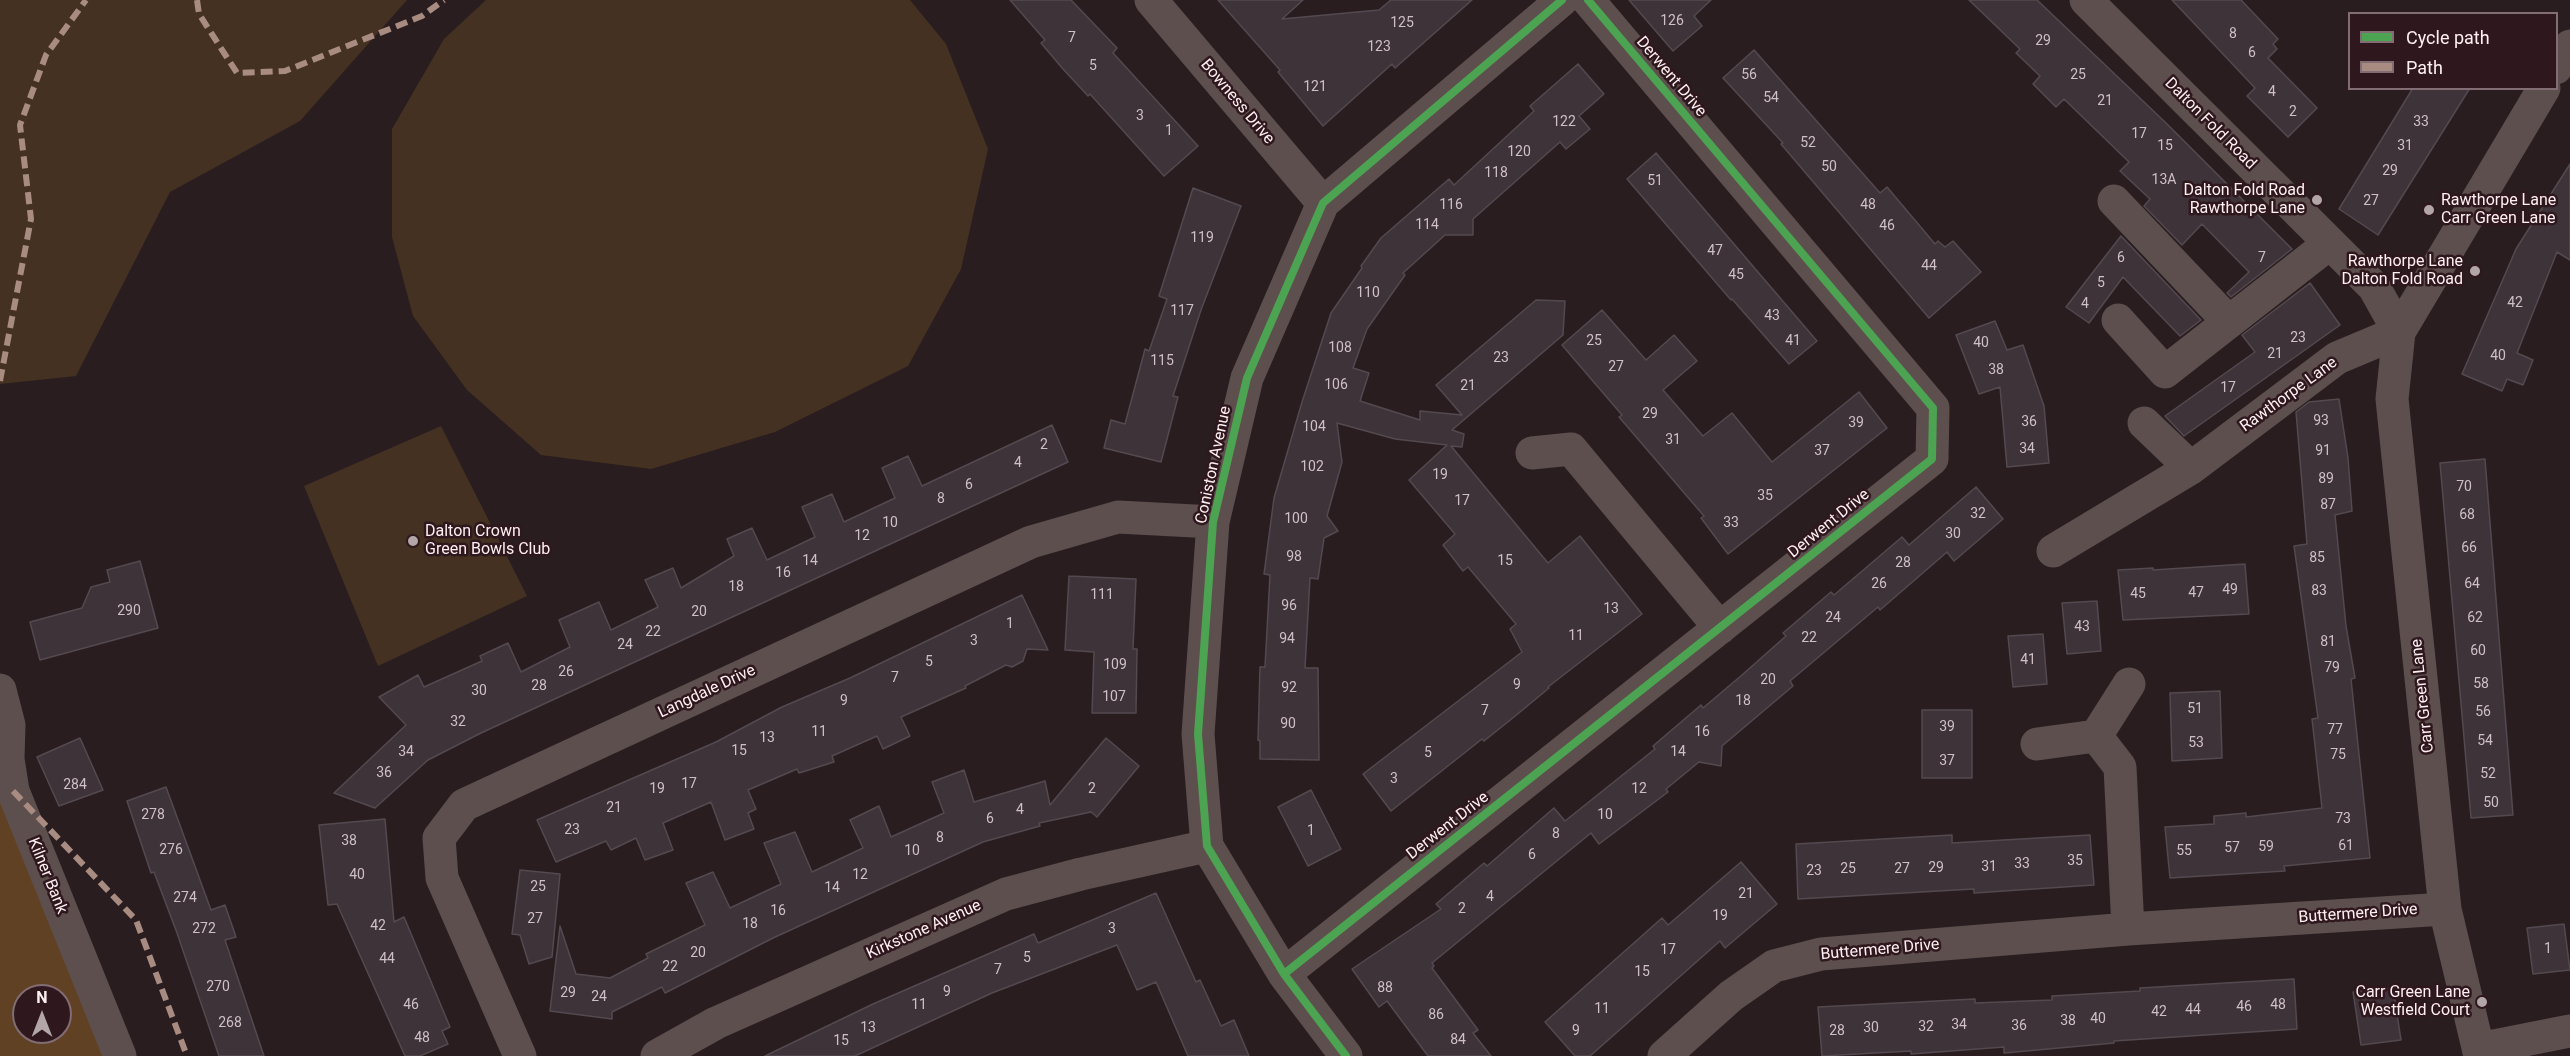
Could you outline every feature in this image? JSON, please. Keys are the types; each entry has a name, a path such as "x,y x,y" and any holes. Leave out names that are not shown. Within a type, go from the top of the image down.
{"street":[{"name":"Bowness Drive","path":"1151,0 1323,203"},
{"name":"Coniston Avenue","path":"1346,1056 1284,974 1207,846 1198,734 1213,522 1247,378 1323,203 1562,0"},
{"name":"Derwent Drive","path":"1284,974 1932,459 1933,408 1588,0"},
{"name":"Dalton Fold Road","path":"2086,0 2374,286 2399,332"},
{"path":"2558,65 2570,46"},
{"path":"2399,332 2543,90"},
{"path":"2114,201 2229,322"},
{"path":"2118,320 2165,372 2330,243"},
{"name":"Rawthorpe Lane","path":"2053,551 2191,468 2337,358 2399,332"},
{"name":"Carr Green Lane","path":"2399,332 2392,399 2445,909 2480,1052"},
{"path":"2144,423 2191,468"},
{"path":"1532,453 1571,448 1720,628"},
{"name":"Langdale Drive","path":"520,1056 441,878 440,838 465,806 1031,542 1118,517 1213,522"},
{"path":"2096,736 2128,684"},
{"name":"Kilner Bank","path":"0,690 9,725 8,759 13,791 120,1056"},
{"path":"2037,744 2096,736"},
{"path":"2096,736 2120,767 2128,929"},
{"name":"Kirkstone Avenue","path":"657,1056 716,1023 1006,894 1081,874 1207,846"},
{"name":"Buttermere Drive","path":"1664,1056 1731,996 1774,966 1821,954 2128,929 2445,909"},
{"path":"2480,1052 2570,1031"}],"shaded area":[{"path":"0,0 407,0 300,121 170,192 76,376 0,384"},
{"path":"486,0 910,0 946,44 988,149 961,269 908,366 775,432 651,469 541,455 467,390 413,316 392,237 392,129 444,39"},
{"name":"Dalton Crown Green Bowls Club","path":"441,426 527,596 378,666 304,486"},
{"path":"0,782 104,1056 0,1056"}],"building":[{"path":"1010,0 1071,0 1117,48 1113,53 1198,146 1164,176 1090,94 1088,96 1063,69 1041,43 1045,40"},
{"path":"1218,0 1303,0 1282,19 1379,10 1391,0 1472,0 1395,68 1392,64 1323,126 1278,72 1280,70"},
{"path":"1629,0 1711,0 1694,16 1702,26 1673,51"},
{"path":"1969,0 2037,0 2166,123 2292,249 2231,297 2227,293 2249,272 2202,224 2182,245 2144,206 2150,199 2120,171 2129,162 2064,99 2056,107 2033,84 2040,76 2016,53 2020,49"},
{"path":"2172,0 2241,0 2278,39 2273,44 2277,49 2268,58 2317,108 2288,137 2247,96 2255,88"},
{"path":"1754,50 1880,193 1887,187 1935,244 1938,241 1945,247 1953,241 1981,272 1929,318 1781,144 1783,143 1723,78"},
{"path":"1578,64 1604,94 1579,116 1590,129 1566,149 1560,142 1473,219 1473,235 1445,235 1403,273 1405,275 1367,329 1353,368 1369,373 1360,401 1420,420 1420,411 1462,415 1436,385 1536,300 1565,301 1563,335 1452,430 1464,434 1462,447 1451,446 1548,563 1580,536 1642,614 1548,687 1484,741 1482,739 1391,811 1363,774 1522,652 1510,629 1516,624 1468,567 1463,571 1443,545 1455,534 1409,480 1447,445 1395,439 1337,423 1342,462 1327,516 1338,531 1324,538 1318,579 1310,578 1305,668 1318,668 1319,760 1260,759 1260,741 1258,740 1260,667 1265,667 1270,575 1264,574 1274,498 1331,313 1362,268 1361,266 1381,238 1449,179 1454,185 1534,111 1530,106"},
{"path":"2412,90 2469,90 2378,235 2339,209"},
{"path":"1656,153 1817,341 1789,364 1627,179"},
{"path":"2570,164 2570,260 2557,252 2517,353 2533,360 2523,385 2507,379 2502,391 2462,374 2516,249"},
{"path":"1193,188 1241,206 1201,310 1173,396 1178,397 1161,462 1104,448 1111,420 1125,424 1145,349 1149,351 1167,299 1159,296"},
{"path":"2121,236 2201,320 2180,336 2123,277 2089,323 2066,307"},
{"path":"2310,283 2340,325 2184,436 2165,416 2255,352 2242,335"},
{"path":"1602,310 1646,360 1674,335 1697,361 1663,390 1703,436 1732,413 1772,462 1859,392 1887,428 1728,554 1701,518 1704,516 1619,417 1622,415 1562,345"},
{"path":"1995,321 2007,350 2023,345 2044,406 2049,463 2007,467 2000,387 1979,394 1956,335"},
{"path":"2339,399 2348,458 2352,511 2335,515 2346,626 2355,678 2351,679 2370,858 2284,866 2285,871 2170,878 2165,827 2214,824 2214,816 2246,813 2246,817 2322,808 2312,719 2318,718 2294,546 2307,544 2296,412 2309,402"},
{"path":"1052,425 1068,462 481,733 428,760 375,808 334,793 406,725 379,697 418,675 424,687 482,661 480,656 508,643 521,672 570,647 559,620 599,602 611,630 658,607 645,580 673,568 681,588 734,556 727,539 752,528 767,560 815,537 802,507 832,494 844,522 895,498 882,468 908,456 922,486"},
{"path":"2485,459 2513,815 2471,818 2440,463"},
{"path":"1976,487 2003,519 1954,561 1947,552 1880,610 1878,607 1790,681 1793,686 1722,746 1721,766 1699,762 1666,789 1668,792 1599,844 1591,833 1432,963 1434,966 1432,968 1478,1030 1473,1033 1491,1056 1428,1056 1387,1001 1379,1007 1352,969 1441,909 1436,904 1484,863 1487,866 1554,808 1565,821 1655,749 1653,746 1701,705 1703,708 1742,675 1786,636 1783,633 1831,592 1834,595 1902,537 1909,545"},
{"path":"140,561 158,628 40,660 30,622 82,608 91,587 110,582 107,570"},
{"path":"2245,564 2249,614 2123,620 2118,570"},
{"path":"1069,576 1136,579 1133,649 1137,649 1136,713 1092,713 1094,652 1065,650"},
{"path":"1022,595 1048,650 1027,649 1023,661 1012,667 1006,665 965,686 966,688 901,717 910,736 883,749 877,736 832,756 834,762 799,773 797,769 748,790 756,809 748,813 754,829 725,840 711,802 663,823 673,850 645,860 636,838 611,850 606,841 556,862 537,820 716,742 782,707 850,678"},
{"path":"2097,601 2101,651 2067,654 2062,603"},
{"path":"2043,634 2047,684 2013,687 2008,636"},
{"path":"2220,691 2222,758 2172,761 2170,693"},
{"path":"1922,710 1972,710 1972,778 1922,778"},
{"path":"80,738 103,790 59,806 37,757"},
{"path":"1106,738 1139,766 1097,817 1091,812 1039,823 1040,826 983,842 773,938 665,993 662,987 612,1012 612,1019 550,1011 560,926 576,974 610,978 648,958 646,954 705,925 686,883 713,872 730,908 781,884 764,843 795,832 812,872 863,848 850,820 879,806 891,837 944,813 932,782 964,770 974,802 1045,781 1050,805"},
{"path":"166,787 211,910 225,905 236,937 225,940 264,1056 219,1056 177,933 154,872 151,873 127,801"},
{"path":"1311,790 1341,849 1308,866 1278,807"},
{"path":"385,819 394,922 404,917 450,1027 442,1031 448,1044 420,1056 405,1056 337,904 328,905 319,825"},
{"path":"1952,835 1952,843 2090,835 2094,885 1974,893 1974,889 1798,899 1796,844"},
{"path":"1741,862 1777,904 1725,948 1720,941 1590,1056 1575,1056 1545,1022 1662,918 1668,925"},
{"path":"520,870 560,874 552,957 529,964 520,935 512,934"},
{"path":"1156,893 1196,982 1200,980 1221,1026 1234,1020 1249,1056 1188,1056 1156,982 1137,990 1117,945 992,993 855,1056 765,1056 873,1004 1034,934 1038,943"},
{"path":"2564,924 2570,970 2533,974 2527,928"},
{"path":"2294,979 2297,1029 2114,1041 2114,1043 2004,1053 2004,1047 1911,1054 1911,1051 1822,1056 1818,1007 1975,999 1975,1003 2052,1000 2052,996 2140,991 2140,988"},
{"path":"2393,988 2401,1040 2361,1045 2353,992"}],"marked path":[{"path":"0,381 31,219 20,125 46,55 86,0"},
{"path":"197,0 199,14 237,73 285,71 422,16 444,0"},
{"path":"13,791 136,920 187,1056"}],"cycle path":[{"path":"1346,1056 1284,974 1207,846 1198,734 1213,522 1247,378 1323,203 1562,0"},
{"path":"1284,974 1932,459 1933,408 1588,0"}],"place":[{"name":"Dalton Fold Road Rawthorpe Lane","path":"2317,200"},
{"name":"Rawthorpe Lane Carr Green Lane","path":"2429,210"},
{"name":"Rawthorpe Lane Dalton Fold Road","path":"2475,271"},
{"name":"Dalton Crown Green Bowls Club","path":"413,541"},
{"name":"Carr Green Lane Westfield Court","path":"2482,1002"}]}
